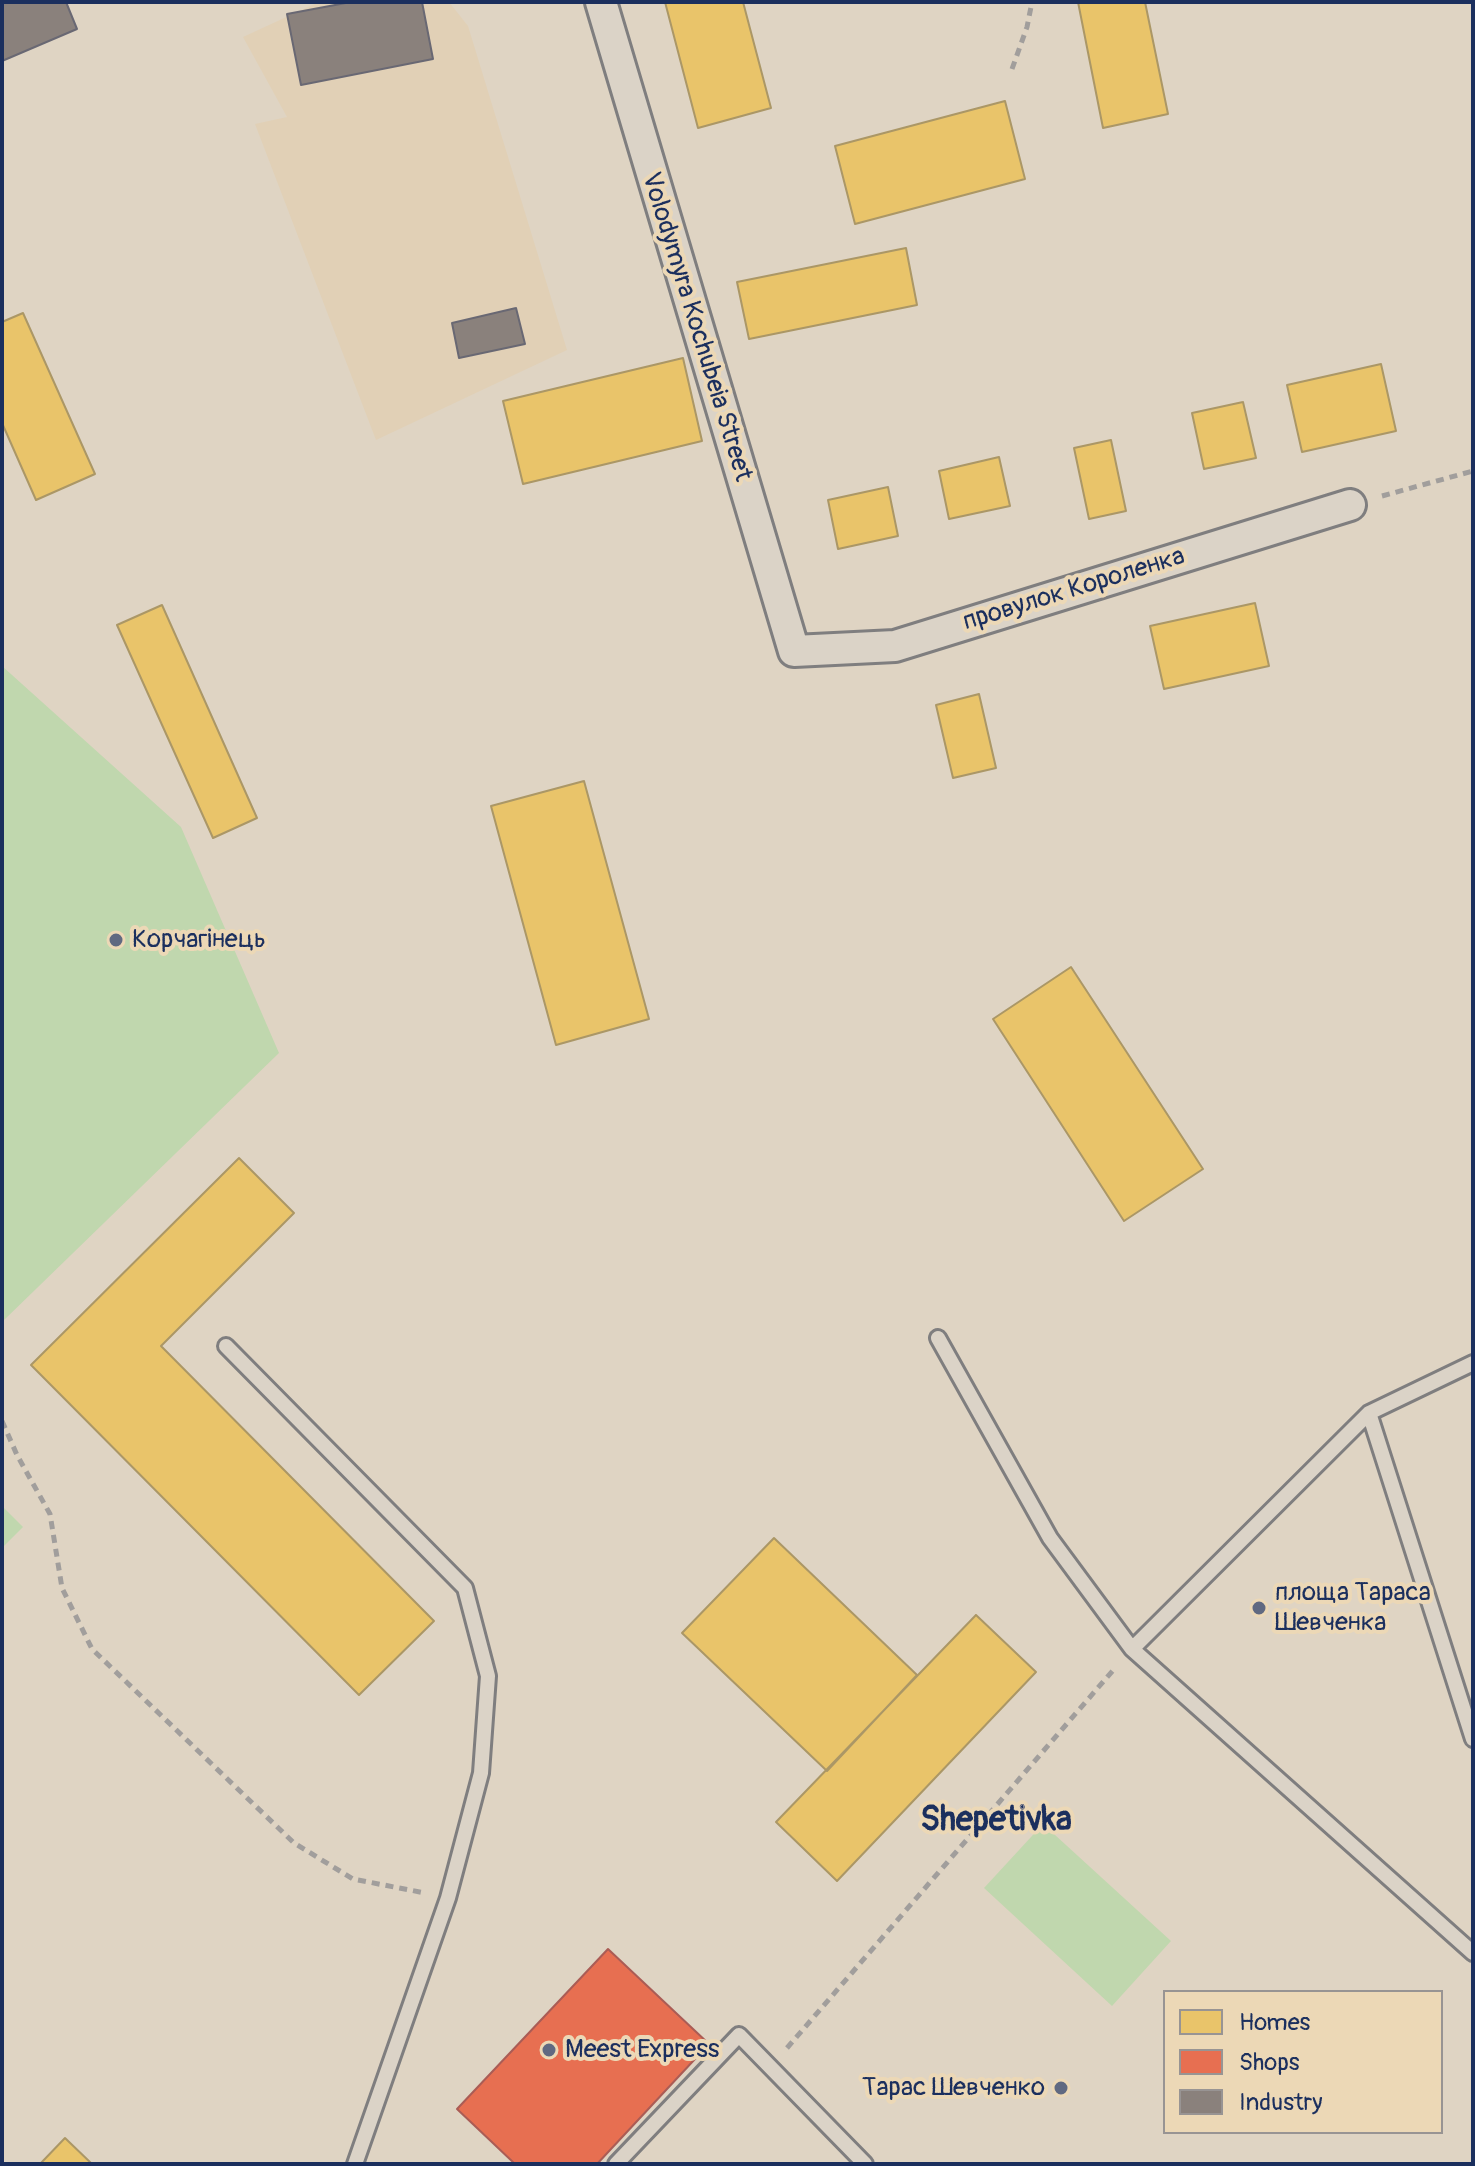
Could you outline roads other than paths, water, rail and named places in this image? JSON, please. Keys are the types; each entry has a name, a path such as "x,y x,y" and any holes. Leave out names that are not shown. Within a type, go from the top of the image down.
{"street":[{"name":"Volodymyra Kochubeia Street","path":"601,2 794,651"},
{"name":"провулок Короленка","path":"794,651 895,646 1350,505"}],"lane":[{"path":"938,1338 1050,1538 1132,1649 1473,1953"},
{"path":"226,1346 465,1588 488,1676 481,1773 448,1898 355,2164"},
{"path":"1132,1649 1369,1413 1473,1363"},
{"path":"1369,1413 1473,1739"},
{"path":"616,2164 739,2035 865,2164"}],"place":[{"name":"Корчагінець","path":"116,940"},
{"name":"площа Тараса Шевченка","path":"1259,1608"},
{"name":"Meest Express","path":"549,2050"},
{"name":"Тарас Шевченко","path":"1061,2088"}],"district":[{"name":"Shepetivka","path":"996,1821"}]}
